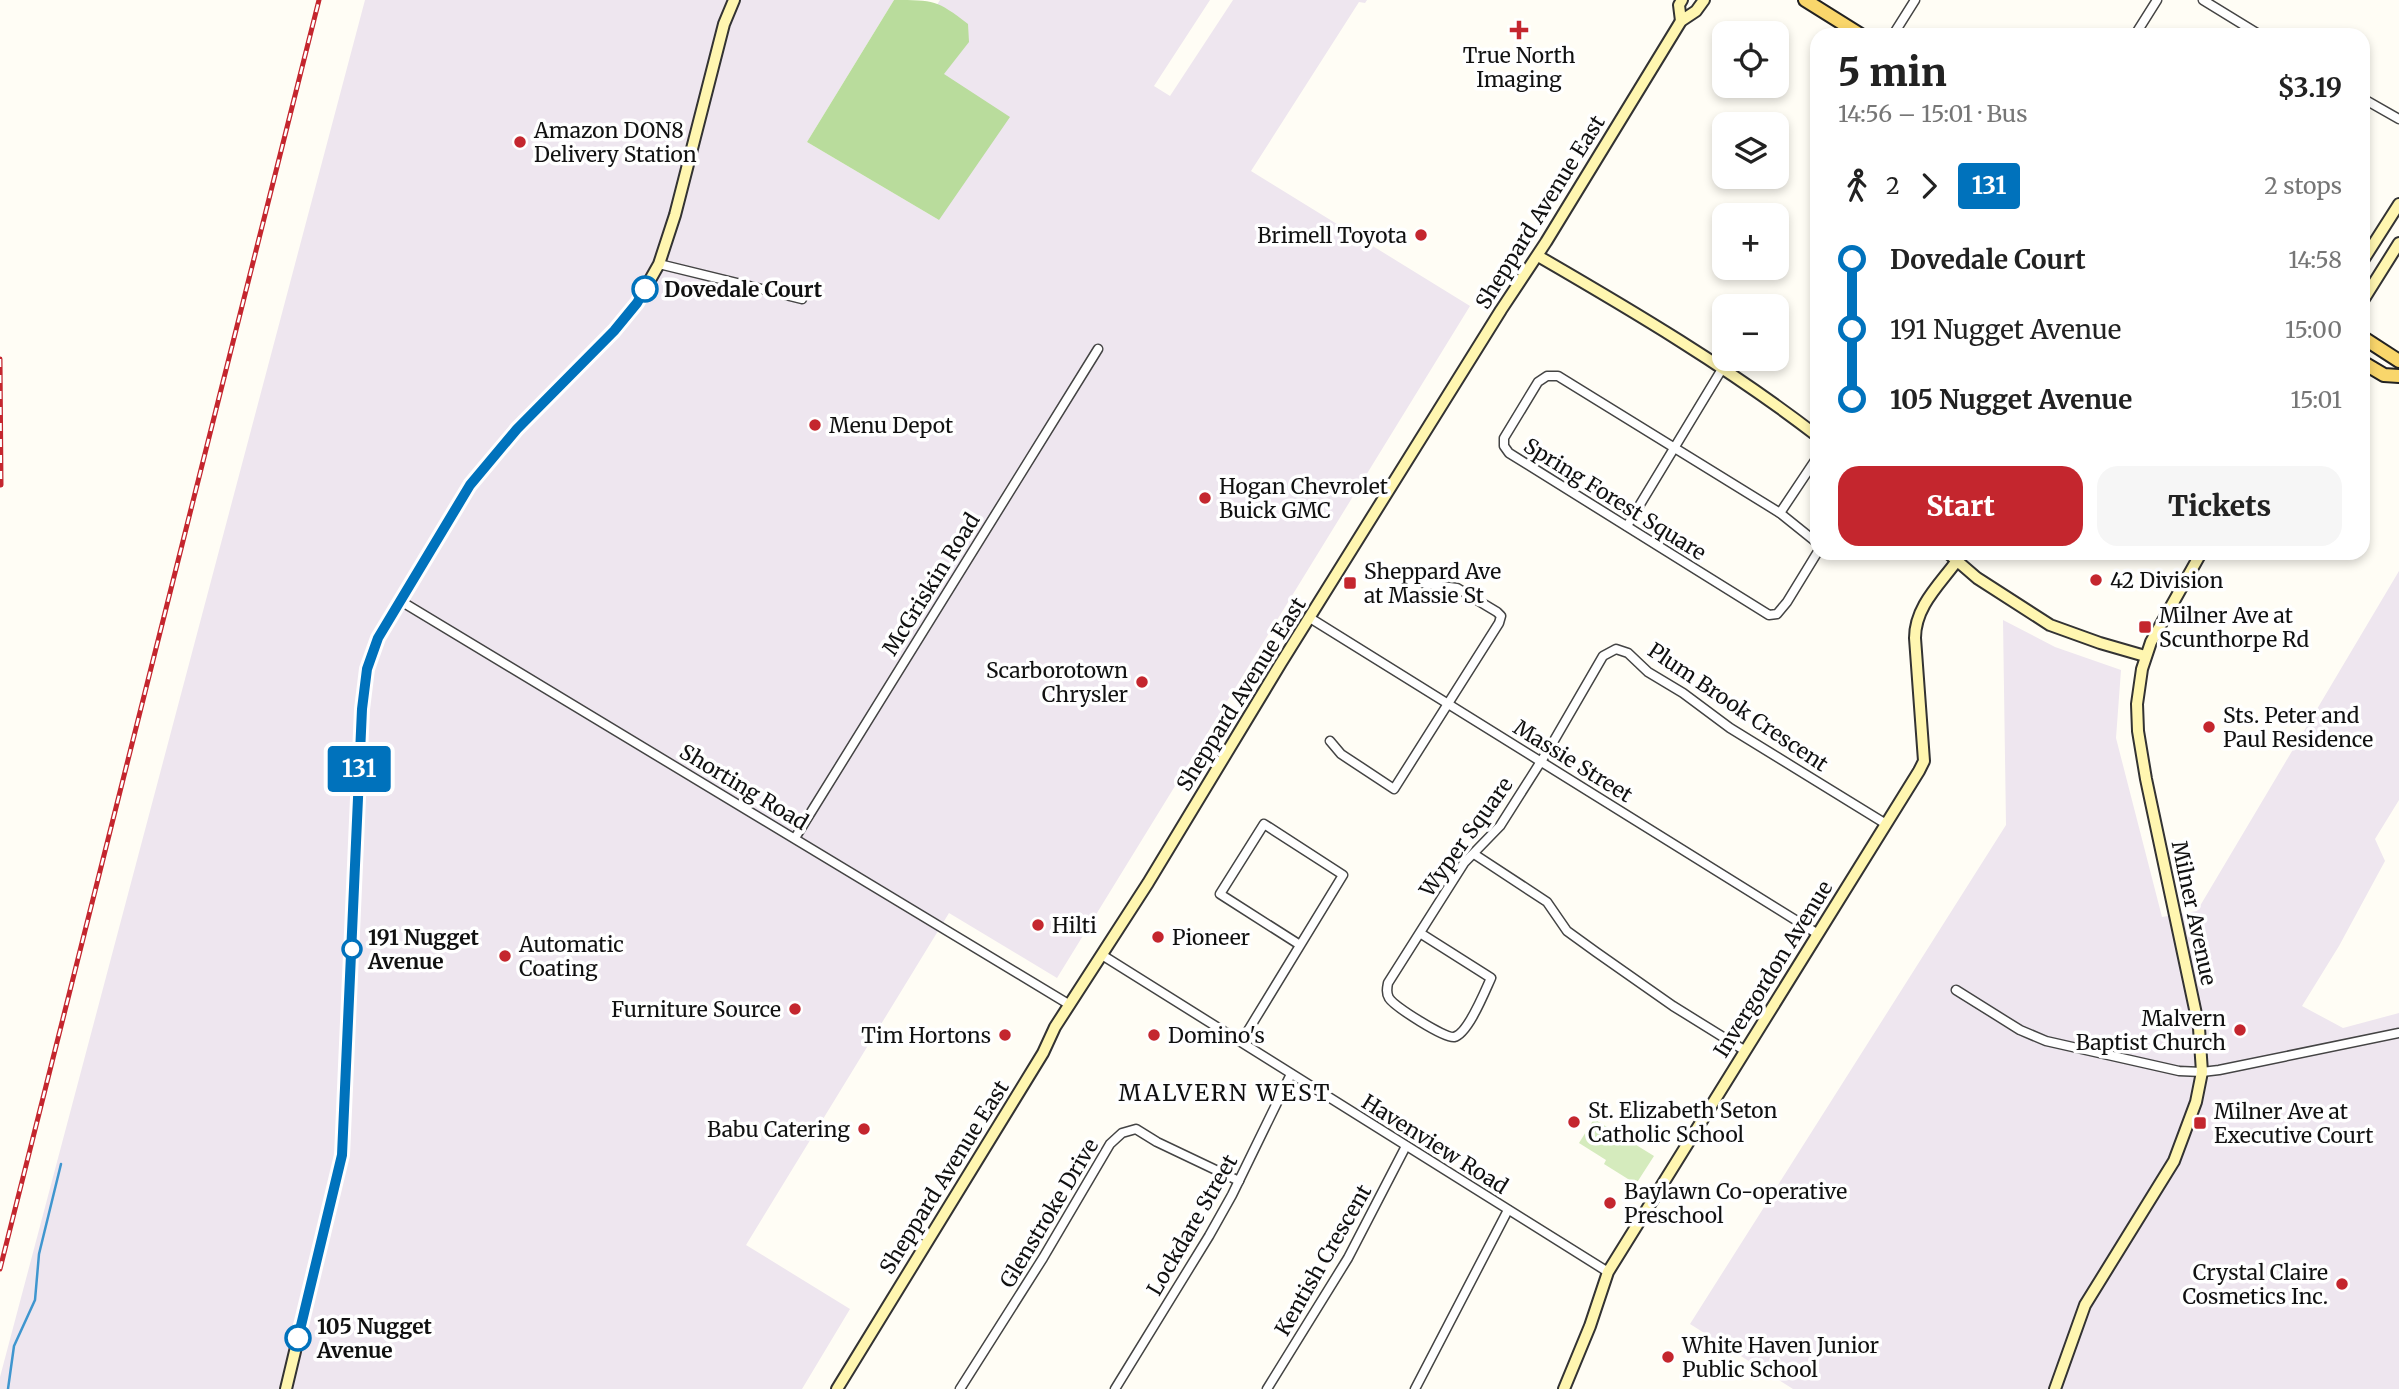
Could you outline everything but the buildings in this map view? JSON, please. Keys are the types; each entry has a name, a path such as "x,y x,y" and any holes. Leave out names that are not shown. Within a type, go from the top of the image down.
{"main road":[{"path":"1805,0 1850,28"},
{"path":"2370,342 2399,361"},
{"path":"2370,367 2384,375 2399,376"}],"street":[{"path":"286,1389 342,1155 361,718 367,669 378,638 399,600 476,476 517,429 614,331 637,303 659,264 691,154 724,24 734,0"},
{"name":"Sheppard Avenue East","path":"1681,21 1679,5 1682,0"},
{"name":"Sheppard Avenue East","path":"837,1389 1043,1053 1055,1027 1501,310 1538,256 1681,21 1696,11 1704,0"},
{"path":"1897,28 1915,0"},
{"path":"2139,28 2157,0"},
{"path":"2203,0 2249,28"},
{"path":"2370,103 2399,119"},
{"path":"2370,249 2399,204"},
{"path":"2370,289 2399,243"},
{"path":"1538,256 1712,363"},
{"path":"659,264 802,299"},
{"name":"McGriskin Road","path":"795,838 1098,349"},
{"path":"1627,526 1721,371"},
{"path":"1725,371 1810,430"},
{"name":"Spring Forest Square","path":"1810,537 1780,513 1558,376 1547,376 1538,382 1504,438 1504,446 1509,453 1769,615 1777,614 1787,602 1813,560"},
{"path":"1780,513 1810,468"},
{"name":"Invergordon Avenue","path":"1564,1389 1586,1338 1608,1272 1924,761 1916,621 1950,560"},
{"path":"1956,560 1992,588 2050,625 2146,656"},
{"name":"Milner Avenue","path":"2055,1389 2085,1305 2174,1161 2196,1102 2202,1072 2199,1028 2162,858 2138,731 2137,704 2146,656 2160,624 2197,560"},
{"path":"1330,741 1341,754 1394,789 1501,617 1457,588 1425,584"},
{"name":"Shorting Road","path":"399,600 1070,1005"},
{"name":"Massie Street","path":"1310,618 1818,934"},
{"name":"Plum Brook Crescent","path":"1541,762 1603,656 1611,650 1621,649 1648,672 1683,693 1730,729 1886,824"},
{"name":"Wyper Square","path":"1420,933 1491,978 1467,1024 1461,1033 1454,1037 1445,1036 1389,998 1388,983 1464,863 1500,826 1541,762"},
{"path":"1241,1041 1300,945 1343,874 1264,824 1220,894 1300,945"},
{"path":"1474,854 1548,902 1567,931 1673,1006 1744,1050"},
{"name":"Havenview Road","path":"1102,955 1608,1272"},
{"path":"1956,990 2020,1030 2046,1041 2179,1071 2202,1072 2314,1052 2399,1033"},
{"name":"Lockdare Street","path":"1115,1389 1209,1236 1291,1074"},
{"name":"Glenstroke Drive","path":"960,1389 1043,1258 1110,1144 1122,1133 1136,1129 1239,1181"},
{"name":"Kentish Crescent","path":"1267,1389 1348,1258 1406,1146"},
{"path":"1415,1389 1508,1210"}],"shaded area":[{"path":"365,0 894,0 807,142 939,220 905,56 940,0 1210,0 1154,86 1170,96 1233,0 1367,0 1365,3 1359,2 1251,171 1470,306 1057,978 949,913 746,1245 850,1309 802,1389 0,1389 0,1377"},
{"path":"2399,571 2399,800 2375,839 2385,861 2339,946 2302,1006 2343,1028 2399,1013 2399,1389 1793,1389 1690,1324 2006,825 2003,620 2055,647 2121,670 2116,738 2162,917 2197,911"}],"green space":[{"path":"894,0 934,3 968,24 969,42 944,74 1010,117 939,220 807,142"},
{"path":"1594,1119 1654,1156 1636,1184 1604,1164 1606,1160 1579,1143"}],"waterway":[{"path":"8,1389 14,1346 35,1300 39,1254 61,1164"}],"railway":[{"path":"0,1269 319,0"},
{"path":"0,359 1,485"}],"bus line":[{"name":"131","path":"298,1338 342,1155 356,819 367,669 378,638 399,600 476,476 517,429 614,331 645,289"}],"place":[{"name":"True North Imaging","path":"1519,30"},
{"name":"Amazon DON8 Delivery Station","path":"520,142"},
{"name":"Brimell Toyota","path":"1421,235"},
{"name":"Dovedale Court","path":"645,289"},
{"name":"Menu Depot","path":"815,425"},
{"name":"Hogan Chevrolet Buick GMC","path":"1205,498"},
{"name":"42 Division","path":"2096,580"},
{"name":"Sheppard Ave at Massie St","path":"1350,583"},
{"name":"Milner Ave at Scunthorpe Rd","path":"2145,627"},
{"name":"Scarborotown Chrysler","path":"1142,682"},
{"name":"Sts. Peter and Paul Residence","path":"2209,727"},
{"name":"Hilti","path":"1038,925"},
{"name":"Pioneer","path":"1158,937"},
{"name":"191 Nugget Avenue","path":"352,949"},
{"name":"Automatic Coating","path":"505,956"},
{"name":"Furniture Source","path":"795,1009"},
{"name":"Malvern Baptist Church","path":"2240,1030"},
{"name":"Tim Hortons","path":"1005,1035"},
{"name":"Domino's","path":"1154,1035"},
{"name":"St. Elizabeth Seton Catholic School","path":"1574,1122"},
{"name":"Milner Ave at Executive Court","path":"2200,1123"},
{"name":"Babu Catering","path":"864,1129"},
{"name":"Baylawn Co-operative Preschool","path":"1610,1203"},
{"name":"Crystal Claire Cosmetics Inc.","path":"2342,1284"},
{"name":"105 Nugget Avenue","path":"298,1338"},
{"name":"White Haven Junior Public School","path":"1668,1357"}],"district":[{"name":"MALVERN WEST","path":"1225,1092"}]}
